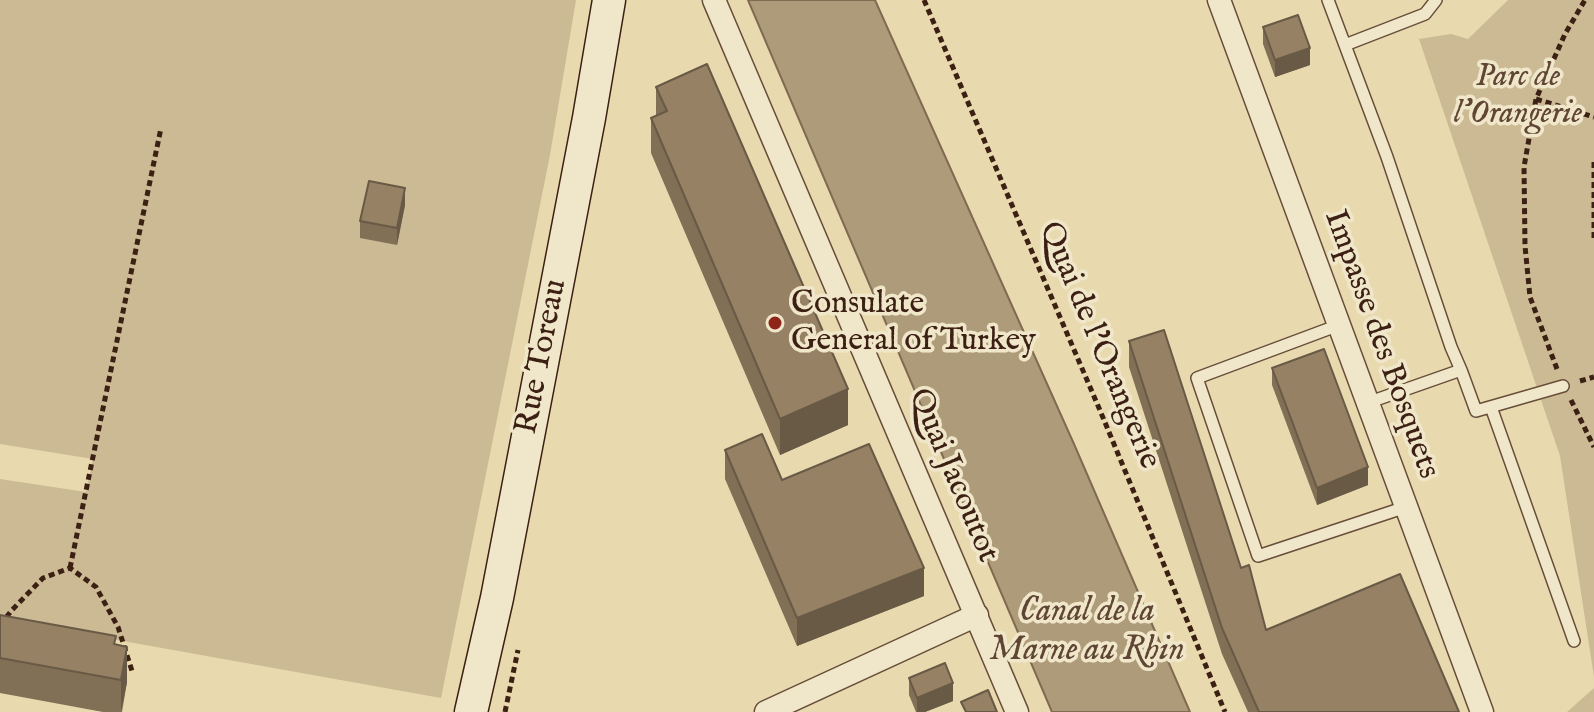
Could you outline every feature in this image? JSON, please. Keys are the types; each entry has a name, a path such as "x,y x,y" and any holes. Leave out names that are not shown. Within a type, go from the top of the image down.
{"main road":[{"name":"Rue Toreau","path":"471,712 500,583 609,0"}],"street":[{"name":"Quai Jacoutot","path":"714,0 1017,712"},
{"name":"Impasse des Bosquets","path":"1219,0 1482,712"},
{"path":"766,712 977,615"}],"lane":[{"path":"1328,0 1476,411 1563,386"},
{"path":"1345,45 1425,14 1436,0"},
{"path":"1339,325 1197,378 1258,556 1406,507"},
{"path":"1367,403 1461,370"},
{"path":"1491,407 1574,641"}],"path":[{"name":"Quai de l'Orangerie","path":"924,0 1225,712"},
{"path":"1585,0 1565,34 1536,99 1524,167 1525,246 1530,297 1563,386 1594,447"},
{"path":"1536,99 1594,117"},
{"path":"70,568 161,128"},
{"path":"1594,162 1594,241"},
{"path":"0,625 43,578 70,568"},
{"path":"70,568 96,587 118,627 133,674"}],"green space":[{"path":"0,0 576,0 550,155 441,698 0,619 0,479 86,492 93,459 0,444"},
{"name":"Parc de l'Orangerie","path":"1508,0 1594,0 1594,677 1560,456 1419,39 1451,34 1468,39"},
{"path":"1594,688 1594,712 1567,712"}],"water":[{"name":"Canal de la Marne au Rhin","path":"748,0 875,0 1190,712 1052,712"}],"building":[{"path":"1298,15 1310,48 1275,60 1263,27"},
{"path":"707,64 848,389 780,419 651,118 667,111 656,87"},
{"path":"369,181 405,188 397,228 360,221"},
{"path":"1164,330 1241,568 1249,565 1266,630 1400,574 1459,712 1259,712 1222,628 1129,341"},
{"path":"1324,349 1368,467 1317,488 1272,368"},
{"path":"762,434 782,480 869,444 924,568 797,618 725,450"},
{"path":"0,615 116,636 114,644 127,647 121,680 0,658"},
{"path":"945,663 953,683 917,698 909,678"},
{"path":"988,690 997,712 966,712 961,702"}],"place":[{"name":"Consulate General of Turkey","path":"775,323"}]}
